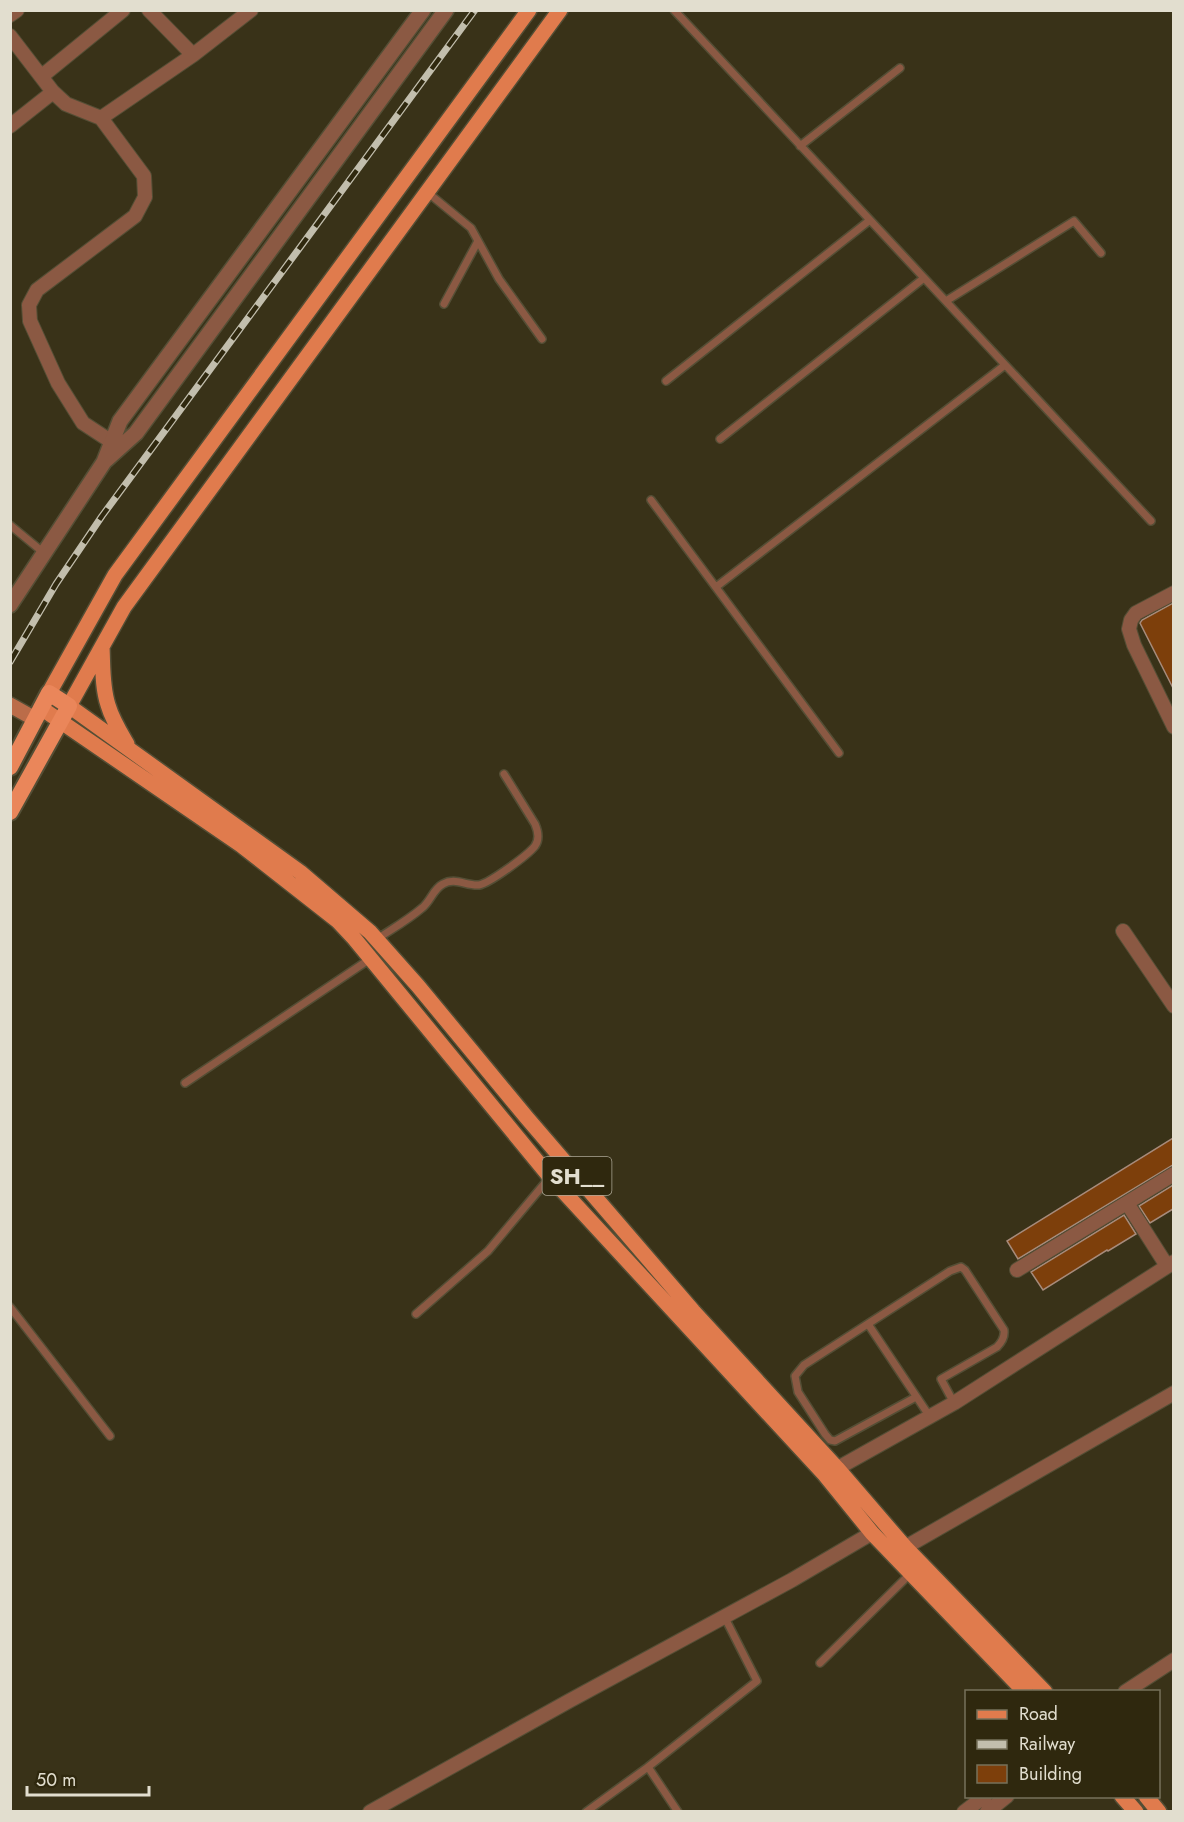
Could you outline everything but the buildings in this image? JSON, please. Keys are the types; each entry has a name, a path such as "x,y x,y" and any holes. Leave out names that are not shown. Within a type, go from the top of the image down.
{"highway":[{"path":"10,767 42,707 65,713 10,812"}],"main road":[{"path":"10,705 42,707 116,575 529,10"},
{"path":"65,713 124,607 560,10"},
{"path":"102,647 107,703 130,750"},
{"name":"SH__","path":"65,713 130,750 300,872 377,939 534,1127 899,1550 1043,1690"},
{"name":"SH__","path":"65,713 242,845 338,921 365,963 550,1177 831,1472 873,1533 899,1550 911,1573 1023,1690"},
{"path":"1123,1798 1136,1812"},
{"path":"1147,1798 1159,1812"}],"street":[{"path":"10,15 17,10"},
{"path":"42,76 123,10"},
{"path":"149,10 192,55"},
{"path":"101,118 192,55 251,10"},
{"path":"10,605 104,462 120,422 423,10"},
{"path":"104,462 136,433 446,10"},
{"path":"10,36 52,92 66,104 101,118 144,176 145,197 135,216 37,290 29,305 30,321 58,383 83,423 112,442"},
{"path":"10,126 52,92"},
{"path":"1173,593 1136,613 1129,629 1134,645 1173,727"},
{"path":"1123,931 1173,1006"},
{"path":"1017,1270 1173,1174"},
{"path":"831,1472 930,1418 1170,1264 1126,1203"},
{"path":"899,1550 1173,1393"},
{"path":"370,1812 386,1807 873,1533"},
{"path":"1128,1690 1173,1660"},
{"path":"964,1812 984,1798"},
{"path":"987,1812 1006,1798"}],"lane":[{"path":"674,10 1151,521"},
{"path":"800,146 900,68"},
{"path":"428,192 471,228 499,279 542,339"},
{"path":"666,381 870,220"},
{"path":"946,301 1074,221 1101,253"},
{"path":"444,304 478,242"},
{"path":"720,439 924,279"},
{"path":"716,587 1005,365"},
{"path":"651,500 839,753"},
{"path":"10,525 44,553"},
{"path":"377,939 423,908 439,886 452,881 481,885 535,846 538,831 535,824 504,774"},
{"path":"185,1083 365,963"},
{"path":"416,1314 488,1251 550,1177"},
{"path":"916,1396 835,1441 830,1440 825,1434 798,1392 795,1377 804,1365 950,1271 961,1267 1004,1330 1005,1335 997,1347 941,1379 954,1403"},
{"path":"10,1306 110,1436"},
{"path":"868,1324 930,1418"},
{"path":"820,1664 911,1573"},
{"path":"586,1812 757,1682 724,1616"},
{"path":"648,1767 678,1812"}],"railway":[{"path":"10,662 56,584 102,516 475,10"}]}
